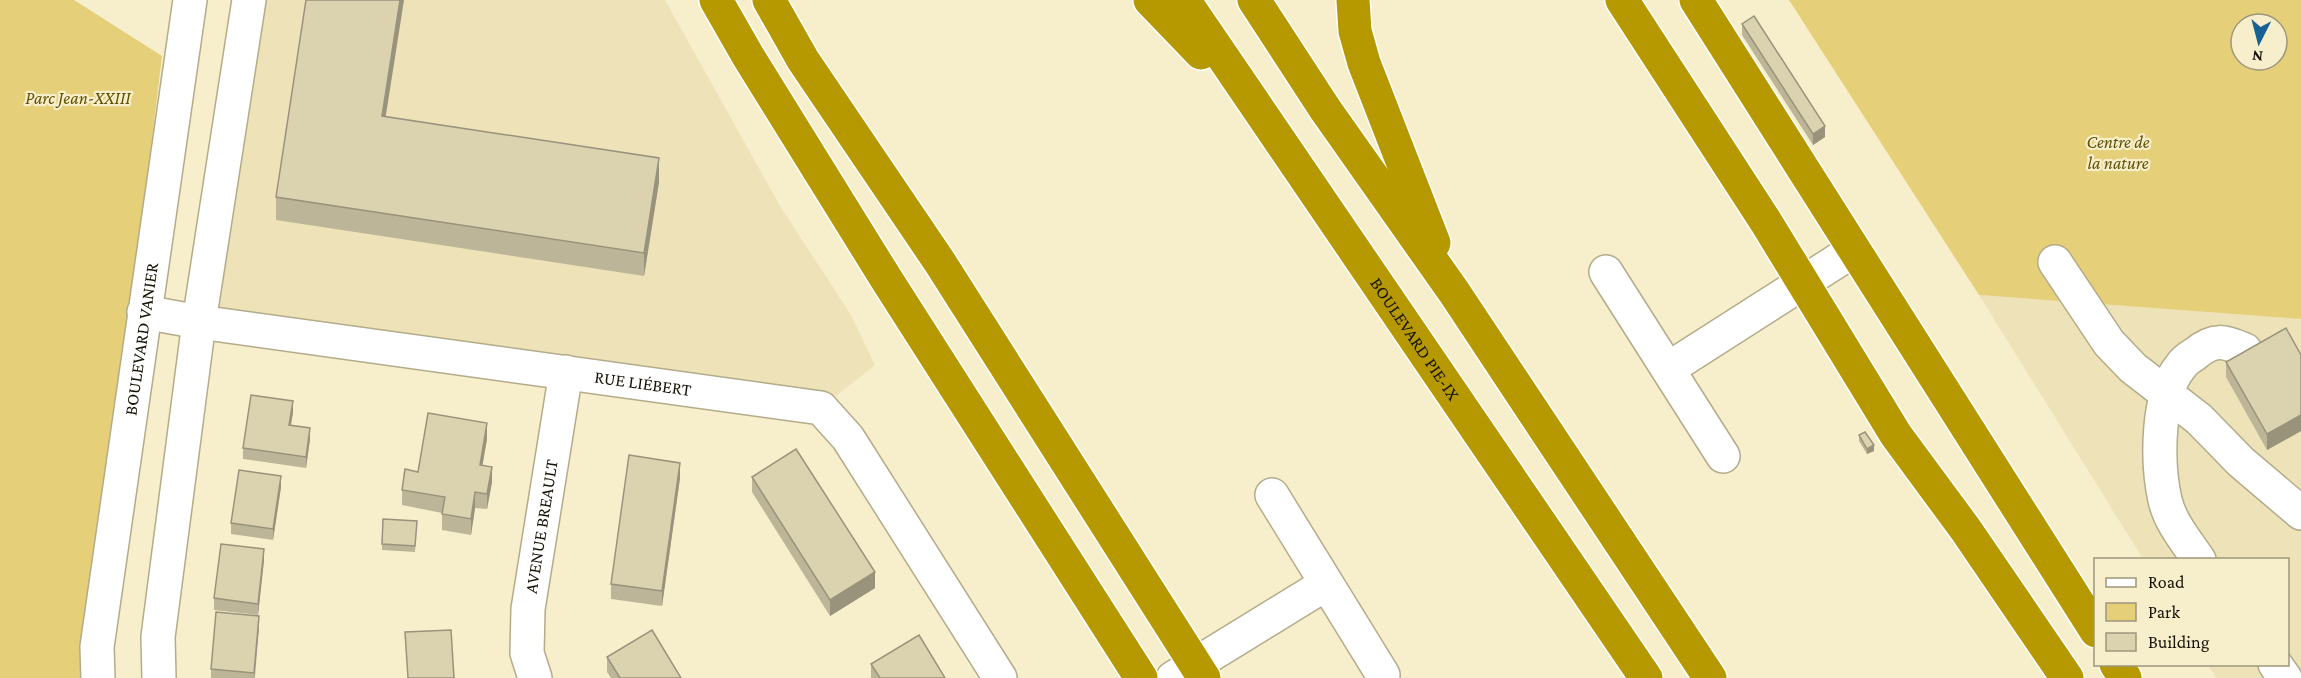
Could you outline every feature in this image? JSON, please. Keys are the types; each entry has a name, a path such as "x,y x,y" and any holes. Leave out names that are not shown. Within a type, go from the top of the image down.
{"highway":[{"path":"716,0 748,56 879,267 1141,678"},
{"path":"769,0 798,51 939,261 1191,674"},
{"path":"1150,0 1263,117"},
{"name":"BOULEVARD PIE-IX","path":"1184,0 1646,678"},
{"path":"1254,0 1325,109 1454,292 1710,678"},
{"path":"1353,0 1355,31 1364,63 1454,292"},
{"path":"1622,0 1803,282 1896,435 1966,530 2067,678"},
{"path":"1696,0 2094,628"}],"street":[{"name":"BOULEVARD VANIER","path":"98,678 97,647 190,0"},
{"path":"159,678 158,637 199,322 249,0"},
{"path":"1668,369 1854,249"},
{"path":"2055,262 2109,343 2133,368 2199,419 2241,462 2301,513"},
{"path":"1606,272 1723,456"},
{"name":"RUE LIÉBERT","path":"144,312 199,322 821,408 848,438 1000,678"},
{"path":"2198,558 2172,521 2165,501 2160,441 2167,393 2181,365 2199,350 2217,342 2227,342 2245,350"},
{"name":"AVENUE BREAULT","path":"535,678 527,653 528,609 566,372"},
{"path":"1272,495 1383,675"},
{"path":"1191,674 1326,584"}],"shaded area":[{"path":"265,0 665,0 780,206 851,315 875,365 821,408 199,322"},
{"path":"1979,295 2301,319 2301,678 2216,678 2209,666 2289,666 2289,558 2142,558"}],"green space":[{"name":"Parc Jean-XXIII","path":"0,0 74,0 162,56 87,678 0,678"},
{"name":"Centre de la nature","path":"1789,0 2301,0 2301,319 1979,295"}],"building":[{"path":"306,0 400,0 382,116 659,158 644,253 276,197"},
{"path":"1754,16 1825,126 1813,134 1742,24"},
{"path":"2286,328 2301,355 2301,415 2267,434 2226,362"},
{"path":"251,395 293,401 289,425 310,428 306,457 243,448"},
{"path":"428,413 487,423 480,465 492,467 487,494 475,492 471,519 442,514 445,497 402,490 405,469 418,472"},
{"path":"1865,432 1874,445 1867,449 1859,435"},
{"path":"796,449 875,572 830,600 752,477"},
{"path":"629,455 680,463 662,591 611,584"},
{"path":"239,470 281,476 273,529 231,523"},
{"path":"383,519 417,521 415,546 382,544"},
{"path":"221,544 264,549 258,604 214,598"},
{"path":"216,612 259,616 254,673 211,669"},
{"path":"451,630 454,678 408,678 405,632"},
{"path":"652,630 681,678 620,678 607,657"},
{"path":"919,635 945,678 880,678 871,664"}]}
